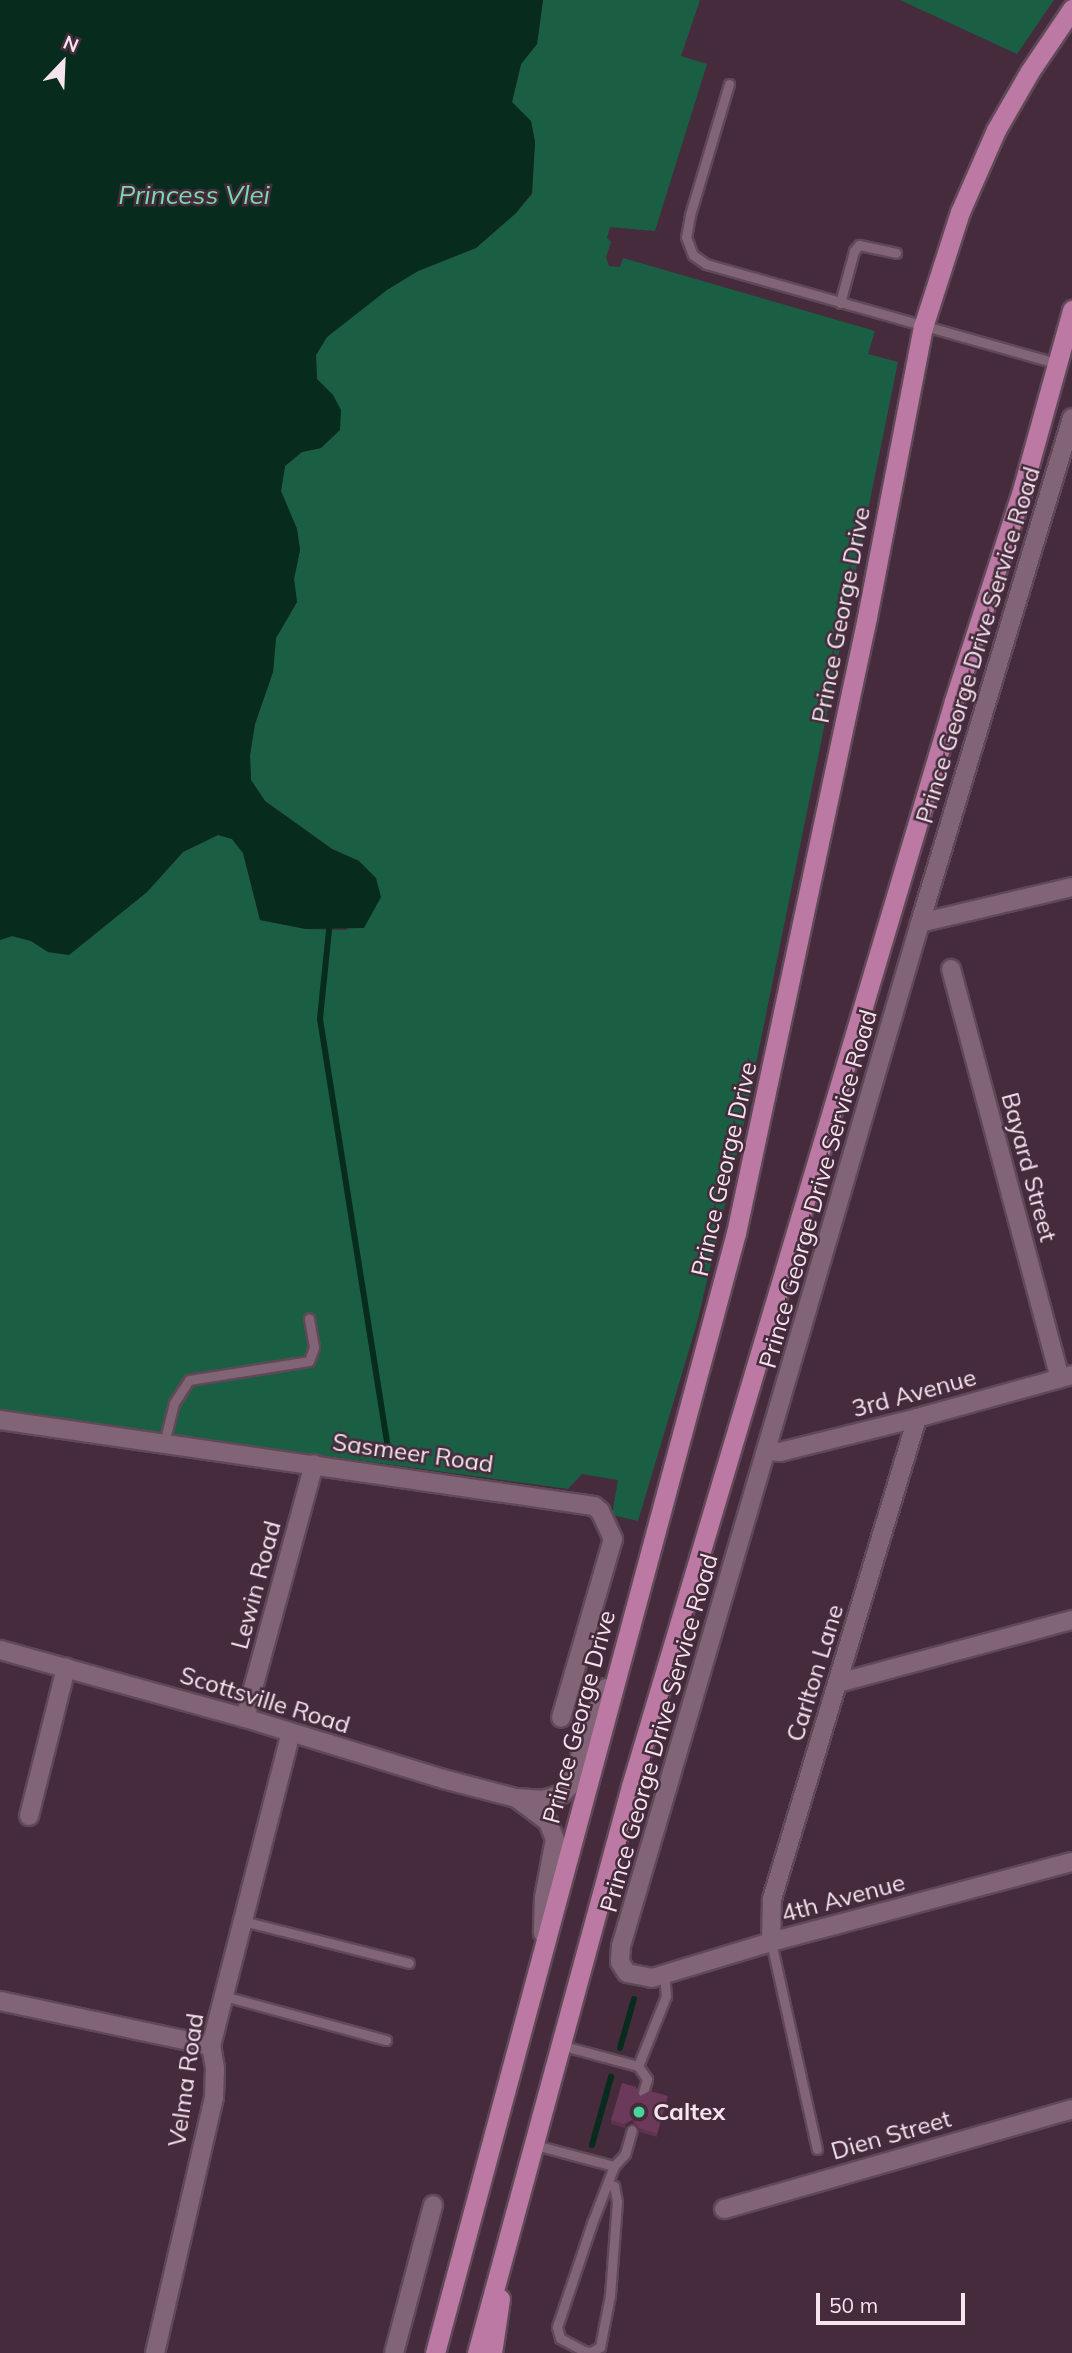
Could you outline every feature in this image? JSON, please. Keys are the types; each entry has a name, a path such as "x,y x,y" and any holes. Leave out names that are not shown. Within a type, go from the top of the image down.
{"main road":[{"name":"Prince George Drive","path":"435,2353 624,1643 719,1301 757,1142 865,628 923,327 960,212 996,130 1030,71 1072,9"},
{"path":"477,2353 558,2045 631,1786 954,701 1023,487 1072,310"},
{"path":"492,2353 500,2309 498,2270"}],"street":[{"name":"Prince George Drive Service Road","path":"627,1973 620,1962 621,1946 920,923 1072,418"},
{"path":"920,923 1072,887"},
{"name":"Bayard Street","path":"951,970 1066,1376"},
{"name":"3rd Avenue","path":"767,1451 780,1452 917,1418 1066,1376"},
{"name":"Carlton Lane","path":"771,1942 772,1899 917,1418"},
{"name":"Sasmeer Road","path":"0,1420 586,1502 600,1511 612,1532 612,1549 561,1718"},
{"name":"Lewin Road","path":"245,1718 314,1464"},
{"path":"838,1683 1072,1620"},
{"name":"Scottsville Road","path":"0,1650 245,1718 516,1798 552,1799 568,1788 624,1643"},
{"path":"29,1816 66,1668"},
{"name":"Velma Road","path":"155,2353 214,2097 216,2082 211,2046 290,1733"},
{"name":"Scottsville Road","path":"516,1798 548,1822 555,1839 544,1898 542,1955"},
{"name":"4th Avenue","path":"627,1973 647,1979 664,1975 771,1942 1072,1862"},
{"path":"0,2001 211,2046"},
{"name":"Dien Street","path":"724,2209 1072,2109"},
{"path":"394,2353 433,2205"}],"lane":[{"path":"729,84 685,237 692,255 706,264 1058,363"},
{"path":"840,303 854,251 859,245 896,253"},
{"path":"164,1443 174,1403 190,1380 306,1363 311,1359 314,1347 309,1318"},
{"path":"243,1921 409,1963"},
{"path":"771,1942 817,2149"},
{"path":"638,2066 666,1996 664,1975"},
{"path":"224,1996 386,2040"},
{"path":"558,2045 638,2066 646,2079 643,2093"},
{"path":"608,2183 614,2186 617,2203 610,2295 602,2343 597,2352 584,2351 565,2342 557,2328 608,2183 614,2166 625,2154 632,2130"},
{"path":"532,2144 614,2166"}],"shaded area":[{"path":"543,0 700,0 681,56 707,64 655,231 610,227 607,238 611,242 606,257 609,266 620,267 623,258 875,331 868,354 898,362 743,1128 697,1323 638,1521 612,1515 618,1480 582,1474 568,1489 0,1411 0,940 12,936 31,941 48,952 69,955 147,892 183,852 218,835 232,839 243,853 260,920 306,929 347,930 359,861 332,849 265,801 251,780 250,755 255,724 273,672 276,638 297,602 294,579 300,550 297,529 281,491 285,466 302,452 321,448 333,395 317,379 316,355 327,337 386,290 418,271 476,248 516,213 532,194 535,142 531,121 512,103 521,64 537,44"},
{"path":"900,0 1054,0 1017,54"}],"water":[{"name":"Princess Vlei","path":"0,0 543,0 537,44 521,64 512,102 531,121 535,142 532,193 516,213 476,248 418,271 387,290 327,337 316,355 317,379 333,395 341,410 340,430 321,448 302,452 285,466 281,491 297,529 300,550 294,579 297,602 276,638 273,672 255,724 250,755 251,780 265,801 332,849 359,861 376,878 381,897 364,928 306,929 260,920 243,853 232,839 218,835 183,852 147,892 69,955 48,952 31,941 12,936 0,940"}],"building":[{"name":"Caltex","path":"622,2083 636,2087 640,2096 650,2091 668,2096 657,2134 639,2128 633,2119 625,2124 611,2120"}],"waterway":[{"path":"329,930 320,1019 388,1446"},
{"path":"620,2048 634,1999"},
{"path":"592,2145 611,2077"}],"place":[{"name":"Caltex","path":"639,2112"}]}
